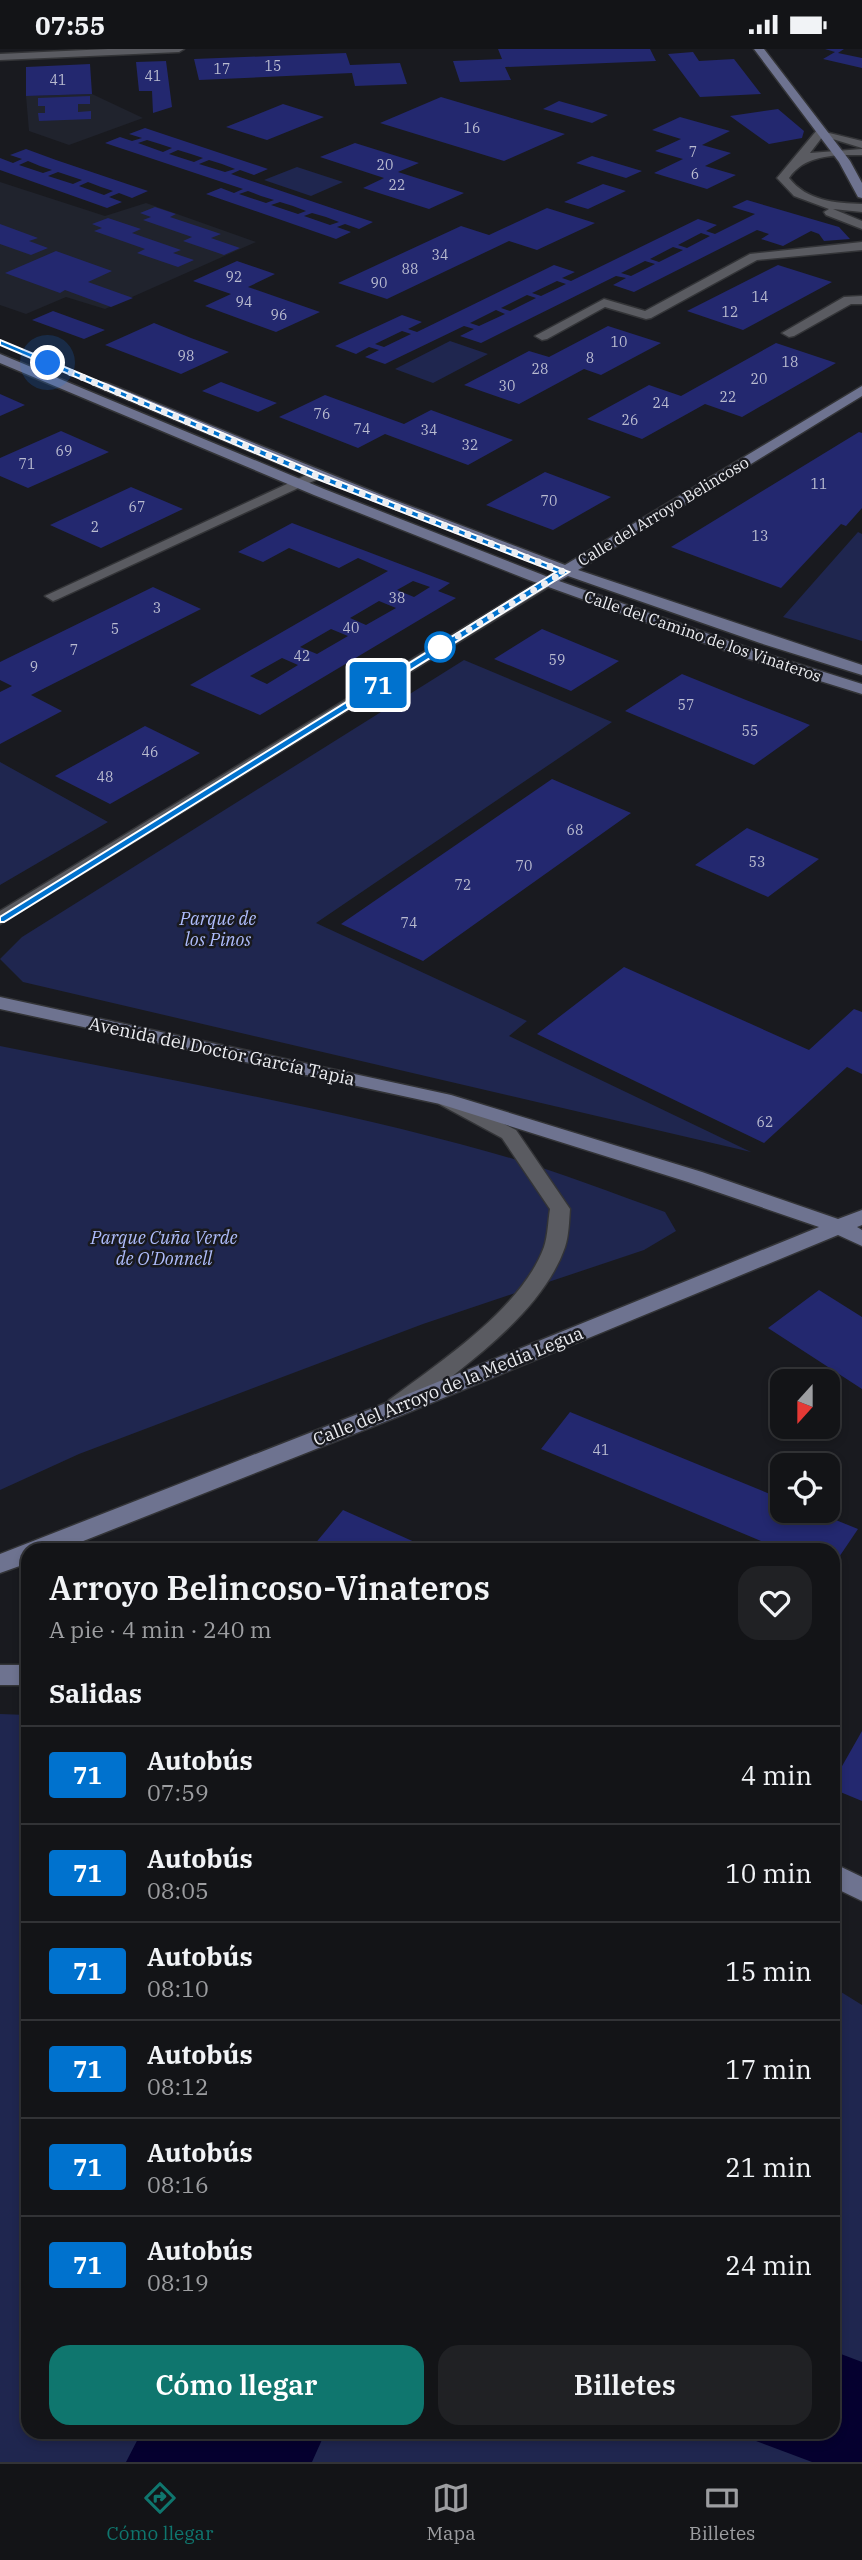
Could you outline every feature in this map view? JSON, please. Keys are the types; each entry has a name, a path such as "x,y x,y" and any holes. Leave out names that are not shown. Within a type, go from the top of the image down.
{"street":[{"path":"0,57 179,49"},
{"path":"759,49 857,180 862,194"},
{"path":"821,132 862,145"},
{"path":"798,162 821,132"},
{"path":"862,152 837,153 798,162 787,169 783,178 790,190 820,208 862,225"},
{"path":"807,199 830,205 862,208"},
{"path":"542,336 604,303 646,315 754,257 862,246"},
{"path":"789,333 849,300 862,300"},
{"name":"Calle del Camino de los Vinateros","path":"0,343 315,475 564,572 862,670"},
{"name":"Calle del Camino de los Vinateros","path":"0,358 296,484 545,583 790,667 862,688"},
{"name":"Calle del Arroyo Belincoso","path":"0,919 862,390"},
{"path":"53,596 315,475"},
{"name":"Avenida del Doctor García Tapia","path":"0,1003 444,1100 695,1177 841,1227 862,1239"},
{"name":"Avenida del Doctor García Tapia","path":"394,1409 460,1358 506,1316 539,1276 555,1247 560,1209 509,1134 444,1100"},
{"name":"Calle del Arroyo de la Media Legua","path":"82,1540 862,1217"},
{"path":"0,1564 21,1556"},
{"path":"840,1878 862,1890"}],"shaded area":[{"path":"92,94 143,118 69,145 29,131 26,96"},
{"path":"0,182 105,216 146,203 256,242 105,309 66,297 26,314 0,305"},
{"path":"840,2354 862,2362 862,2462 812,2462 751,2439 840,2439"},
{"path":"138,2439 322,2439 312,2462 126,2462"}],"green space":[{"path":"297,167 343,182 311,196 264,180"},
{"path":"450,341 488,354 433,383 395,369"},
{"path":"858,532 862,534 862,641 783,617"},
{"name":"Parque de los Pinos","path":"464,660 612,722 316,923 527,1021 509,1036 751,1152 23,982 0,959 22,937"},
{"path":"0,762 108,822 0,885"},
{"name":"Parque Cuña Verde de O'Donnell","path":"0,1046 307,1107 511,1158 665,1212 676,1231 644,1250 423,1324 79,1454 0,1490"},
{"path":"0,1714 21,1715 21,2439 840,2439 840,1991 862,2005 862,2462 0,2462"}],"building":[{"path":"498,49 650,49 656,61 505,67 511,80 460,82 453,61 502,59"},
{"path":"825,49 844,49 838,53 862,58 862,68 823,59 835,52"},
{"path":"693,52 699,61 734,59 761,94 700,97 668,54"},
{"path":"346,53 350,65 400,63 407,84 355,86 352,73 199,80 194,59"},
{"path":"166,61 172,107 153,113 152,91 139,91 136,62"},
{"path":"90,64 92,94 26,96 26,67"},
{"path":"90,96 90,104 78,104 78,112 91,111 91,119 39,121 38,113 45,113 45,106 38,106 38,98"},
{"path":"441,97 565,134 504,161 380,123"},
{"path":"559,101 608,115 592,123 543,109"},
{"path":"283,104 324,117 267,140 226,127"},
{"path":"778,109 804,131 802,138 769,144 730,116"},
{"path":"680,117 730,131 702,145 731,153 705,166 736,175 707,189 654,173 683,159 655,151 681,139 652,130"},
{"path":"145,128 268,169 254,175 240,170 231,174 373,222 359,229 345,224 337,227 351,232 336,239 206,194 221,188 234,193 243,189 105,143 120,137 132,141 142,138 129,134","holes":["147,140 172,148 163,152 138,143","178,150 203,158 194,162 169,154","209,160 235,169 225,172 199,164","248,191 274,200 266,203 239,194","280,202 306,211 298,214 271,205","312,213 339,222 330,225 304,216"]},
{"path":"355,143 419,163 398,172 464,193 429,209 363,188 384,178 320,157"},
{"path":"26,149 148,191 132,198 119,193 109,197 122,202 107,208 0,170 0,158 13,163 22,159 10,155","holes":["28,161 40,166 52,170 43,173 19,165","58,172 82,180 73,184 48,176","88,182 113,191 104,195 79,186"]},
{"path":"592,156 642,171 626,178 576,163"},
{"path":"603,184 626,191 588,209 564,202"},
{"path":"747,200 839,227 850,239 824,241 819,234 811,231 783,246 761,239 769,234 757,230 634,292 613,285 626,278 616,276 481,343 460,336 474,329 464,326 385,364 365,357 379,350 369,347 356,354 335,346 402,315 422,322 408,329 417,332 554,265 575,272 562,278 571,281 698,219 717,225 706,231 715,234 755,214 732,207","holes":["701,233 710,236 687,248 678,245","673,247 683,250 659,262 650,259","645,261 655,264 631,276 621,273","557,281 566,284 541,296 532,293","527,295 536,298 510,311 501,308","496,310 505,314 479,326 470,323","402,331 411,334 384,347 375,344"]},
{"path":"155,207 176,214 170,217 221,234 211,238 240,248 224,255 183,241 192,237 143,220 151,217 140,213"},
{"path":"547,208 595,223 537,250 509,241 387,299 338,283 461,226 489,235"},
{"path":"108,218 141,229 132,233 181,250 173,253 194,260 178,267 137,253 145,249 94,231 102,228 92,224"},
{"path":"0,224 38,238 29,241 48,248 31,255 0,244"},
{"path":"56,251 112,271 88,282 133,298 111,307 65,290 60,293 5,273"},
{"path":"237,261 275,274 248,287 320,312 276,332 205,306 231,294 193,281"},
{"path":"778,265 832,282 743,330 687,311"},
{"path":"53,311 105,330 84,339 32,320"},
{"path":"154,323 229,352 181,374 105,345"},
{"path":"608,326 661,343 601,375 584,369 519,404 464,385 529,351 549,357"},
{"path":"776,343 836,363 742,417 705,404 642,439 587,419 649,385 681,396"},
{"path":"221,382 277,403 258,412 202,391"},
{"path":"0,394 25,405 0,416"},
{"path":"325,395 404,424 431,410 513,440 468,465 385,434 358,448 279,417"},
{"path":"61,431 109,452 28,488 0,476 0,458"},
{"path":"859,432 862,433 862,508 846,526 841,524 781,588 671,547"},
{"path":"545,472 611,497 553,530 486,505"},
{"path":"131,487 183,509 101,548 50,525"},
{"path":"292,523 450,583 438,591 456,598 260,715 190,685 388,571 358,558 339,568 289,548 263,562 238,552","holes":["413,581 430,587 414,597 397,590","379,601 396,608 366,625 350,618","331,629 348,636 317,654 300,647","282,658 298,665 267,684 250,676"]},
{"path":"153,587 201,609 31,695 62,711 0,744 0,692 12,686 0,680 0,662"},
{"path":"542,629 619,661 571,691 494,659"},
{"path":"682,674 810,725 754,765 625,711"},
{"path":"145,726 200,753 110,804 55,776"},
{"path":"552,779 631,813 423,961 341,924"},
{"path":"747,828 819,859 768,897 695,865"},
{"path":"624,967 809,1050 854,1009 862,1012 862,1074 847,1067 764,1143 537,1034"},
{"path":"819,1290 862,1317 862,1389 840,1375 840,1369 831,1369 768,1328"},
{"path":"570,1412 770,1494 770,1523 840,1522 858,1529 840,1556 840,1543 766,1543 541,1449"},
{"path":"343,1510 417,1543 316,1543"},
{"path":"862,1731 862,1801 840,1792 840,1770"}],"bus line":[{"name":"71","path":"0,343 315,475 564,572 0,919"}],"route":[{"path":"48,363 315,475 564,572 440,647"}]}
